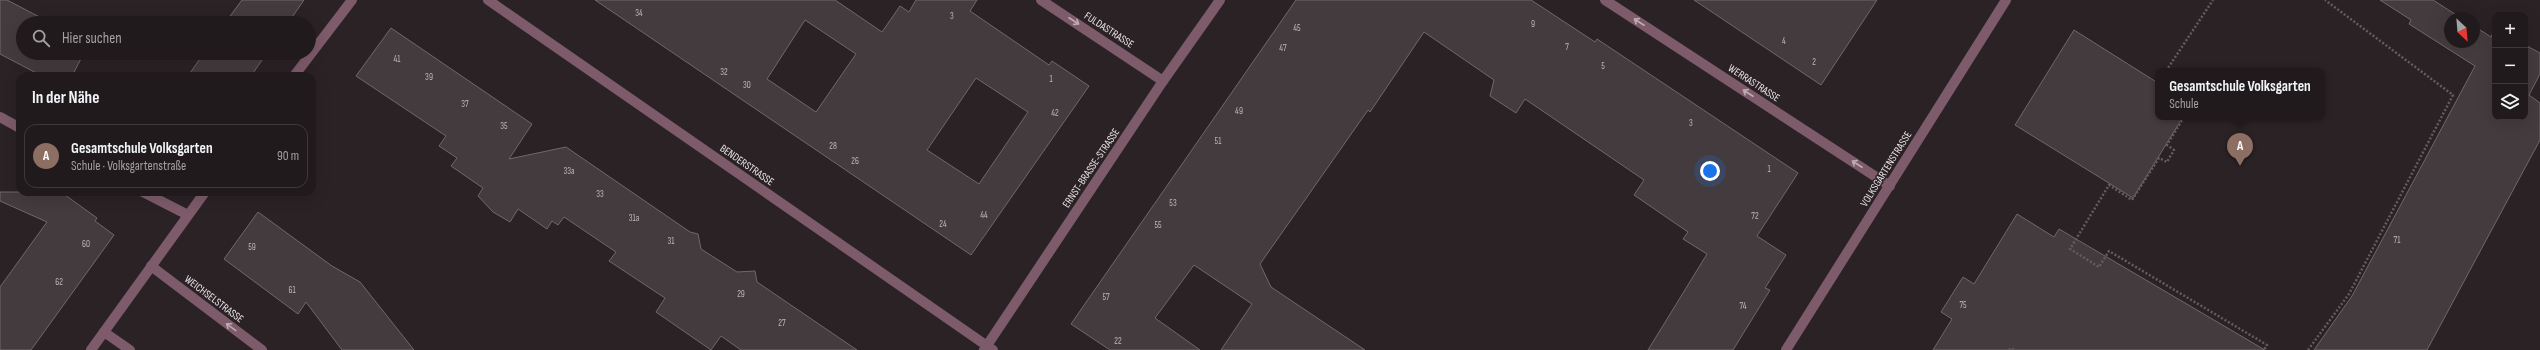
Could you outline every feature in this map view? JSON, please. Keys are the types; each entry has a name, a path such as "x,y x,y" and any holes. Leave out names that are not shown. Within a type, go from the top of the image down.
{"street":[{"path":"316,47 352,0"},
{"name":"BENDERSTRASSE","path":"488,0 988,349"},
{"name":"FULDASTRASSE","path":"1041,0 1163,80"},
{"name":"ERNST-BRASSE-STRASSE","path":"988,349 1163,80 1220,0"},
{"name":"WERRASTRASSE","path":"1604,0 1890,186"},
{"name":"VOLKSGARTENSTRASSE","path":"1786,350 2006,0"},
{"path":"297,72 306,60"},
{"path":"0,117 16,126"},
{"path":"152,196 188,215"},
{"path":"91,350 202,196"},
{"name":"WEICHSELSTRASSE","path":"151,266 262,350"},
{"path":"104,332 130,350"}],"path":[{"path":"2168,68 2213,0"},
{"path":"2308,350 2349,294 2453,95 2324,0"},
{"path":"2182,120 2167,145 2174,150 2167,162 2159,158 2132,200 2109,185 2070,249 2099,267 2109,251 2268,345 2264,350"},
{"path":"2009,350 2011,348 2014,350"}],"building":[{"path":"0,0 7,0 38,16 16,16 16,60 80,60 74,72 34,72 0,54"},
{"path":"242,0 304,0 293,16 230,16"},
{"path":"595,0 835,0 882,32 900,6 909,12 916,0 977,0 970,11 1049,65 1052,61 1089,86 971,255","holes":["805,20 856,54 816,112 767,79","976,78 1028,112 979,184 927,150"]},
{"path":"1296,0 1531,0 1595,42 1597,39 1798,173 1757,236 1786,255 1765,288 1770,290 1733,350 1648,350 1707,254 1683,239 1688,232 1634,195 1644,180 1525,99 1516,113 1490,96 1494,80 1424,32 1370,112 1368,110 1260,264 1271,287 1365,350 1221,350 1252,304 1194,265 1155,318 1200,350 1110,350 1071,324"},
{"path":"1694,0 1877,0 1821,85"},
{"path":"2380,0 2433,0 2452,12 2444,12 2444,46 2409,24 2411,20"},
{"path":"391,28 532,124 509,159 566,147 690,232 698,234 701,249 737,272 755,271 757,282 857,350 741,350 721,336 711,350 656,312 665,298 609,261 616,252 564,217 558,225 552,221 547,229 518,209 510,222 493,212 478,196 483,188 451,166 457,158 439,146 446,136 356,76"},
{"path":"2074,30 2155,81 2155,120 2181,120 2133,198 2015,125"},
{"path":"2480,30 2491,37 2492,35 2492,120 2528,120 2528,47 2540,53 2540,74 2529,95 2540,103 2540,140 2427,350 2314,350 2352,296 2475,66 2447,48 2480,48"},
{"path":"199,60 262,60 254,72 191,72"},
{"path":"0,192 16,192 16,196 67,196 97,218 95,221 114,235 31,350 0,350 0,287 47,222 0,201"},
{"path":"258,212 332,266 360,282 414,350 342,350 306,302 298,314 224,259"},
{"path":"2017,214 2054,237 2059,229 2265,350 1933,350 1952,319 1941,312 1963,277 1974,284"}],"place":[{"name":"Gesamtschule Volksgarten","path":"2240,166"}]}
